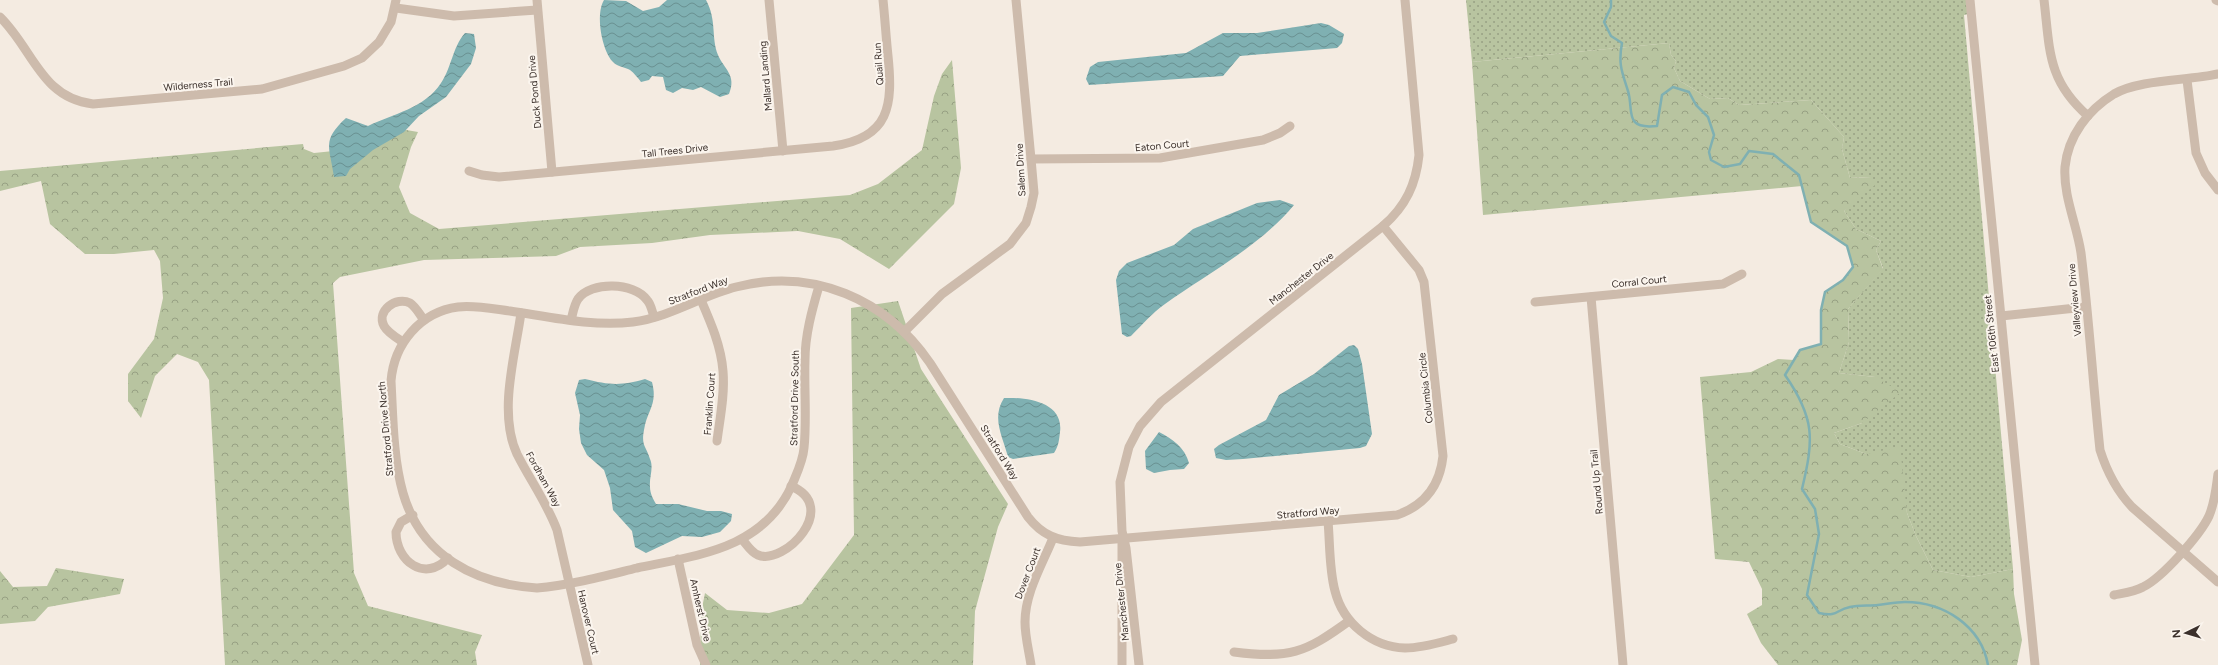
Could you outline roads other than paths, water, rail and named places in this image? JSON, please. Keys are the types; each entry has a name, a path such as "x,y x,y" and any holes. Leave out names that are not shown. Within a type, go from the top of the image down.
{"street":[{"name":"Duck Pond Drive","path":"537,0 552,172"},
{"name":"Mallard Landing","path":"769,0 783,150"},
{"name":"Quail Run","path":"878,124 886,112 891,93 883,0"},
{"name":"Salem Drive","path":"904,332 942,294 1010,244 1018,235 1031,207 1034,193 1016,0"},
{"name":"Manchester Drive","path":"1122,665 1121,555 1123,538 1120,493 1122,471 1129,447 1148,416 1161,402 1383,226 1401,209 1410,194 1417,174 1419,155 1405,0"},
{"name":"East 106th Street","path":"1970,0 2035,665"},
{"path":"2044,0 2050,57 2054,69 2065,92 2088,116"},
{"path":"396,4 454,16 537,10"},
{"name":"Wilderness Trail","path":"0,17 51,85 68,97 93,104 262,89 344,66 362,58 380,42 388,28 396,4"},
{"name":"Valleyview Drive","path":"2218,74 2187,80 2142,85 2122,91 2103,101 2088,116 2073,138 2065,167 2066,186 2080,253 2100,450 2107,472 2122,497 2132,507 2218,582"},
{"path":"2187,80 2196,153 2205,173 2218,190"},
{"name":"Tall Trees Drive","path":"469,171 498,177 846,144 869,134 878,124"},
{"name":"Eaton Court","path":"1031,159 1160,158 1263,140 1280,133 1290,126"},
{"name":"Columbia Circle","path":"1372,517 1398,515 1410,511 1424,501 1433,489 1441,473 1443,456 1424,282 1419,270 1383,226"},
{"name":"Corral Court","path":"1535,302 1723,284 1742,274"},
{"name":"Stratford Way","path":"521,313 607,324 634,322 654,317 736,287 758,283 794,281 819,286 835,290 870,305 904,332 930,363 1028,517 1036,527 1053,538 1063,541 1080,542 1372,517"},
{"name":"Stratford Drive South","path":"569,583 711,552 742,540 771,517 785,500 800,467 804,448 804,358 810,319 819,286"},
{"path":"571,320 573,309 579,298 595,289 612,287 629,289 643,295 648,301 654,317"},
{"name":"Round Up Trail","path":"1591,297 1623,665"},
{"name":"Franklin Court","path":"701,300 715,336 723,371 723,396 718,442"},
{"path":"404,342 387,331 383,324 383,315 388,307 394,302 406,302 415,308 424,320"},
{"name":"Stratford Drive North","path":"521,313 460,307 437,313 424,320 404,342 395,359 392,371 392,404 400,480 413,515 427,537 448,558 478,577 513,587 537,588 569,583"},
{"path":"2001,316 2085,307"},
{"name":"Fordham Way","path":"521,313 509,398 509,427 517,453 550,512 557,530 569,583"},
{"path":"2114,595 2145,587 2155,580 2199,532 2214,503 2218,474"},
{"path":"742,540 754,553 767,556 782,551 797,540 809,521 811,505 807,496 791,486"},
{"path":"413,515 402,522 396,532 400,550 406,559 420,569 428,570 440,566 448,558"},
{"path":"1328,521 1334,591 1349,621 1374,640 1390,646 1416,647 1453,639"},
{"name":"Dover Court","path":"1031,665 1026,637 1026,606 1030,591 1053,538"},
{"name":"Manchester Drive","path":"1123,538 1126,548 1139,665"},
{"name":"Amherst Drive","path":"678,559 697,645 706,665"},
{"name":"Hanover Court","path":"569,583 588,665"},
{"path":"1234,652 1267,655 1299,651 1316,644 1349,621"}],"water":[{"path":"604,0 626,1 643,11 659,7 667,0 706,0 712,15 716,49 731,77 732,82 729,94 720,97 701,87 693,90 682,88 673,93 666,90 663,77 652,76 649,80 641,82 630,70 615,64 609,57 601,32 600,14 601,6"},
{"path":"1321,23 1329,25 1344,34 1342,43 1337,48 1240,56 1223,76 1089,85 1086,79 1090,67 1098,62 1186,53 1223,33 1257,33"},
{"path":"465,33 474,34 476,48 471,64 446,97 419,116 404,132 373,150 350,169 346,176 334,177 329,145 330,139 338,126 346,118 368,126 408,109 426,99 434,92 445,77 457,45"},
{"path":"1280,200 1294,205 1265,234 1232,259 1160,308 1131,336 1127,337 1122,334 1116,280 1119,271 1127,263 1174,245 1193,229 1257,203"},
{"path":"1354,345 1358,349 1362,364 1372,434 1366,446 1360,448 1243,459 1226,460 1216,458 1214,449 1219,445 1266,420 1279,395 1314,374 1349,346"},
{"path":"585,379 601,383 615,384 629,383 645,379 652,382 654,396 645,423 643,439 644,446 651,462 650,487 653,498 656,504 678,504 707,511 721,511 732,514 731,521 720,532 702,537 682,536 646,553 635,547 632,531 613,510 610,488 604,470 587,455 581,443 579,429 580,415 575,393 579,380"},
{"path":"1004,398 1033,400 1042,403 1056,414 1060,422 1060,432 1058,445 1054,453 1013,459 1008,457 998,420 1000,405"},
{"path":"1159,432 1174,441 1185,453 1189,463 1184,469 1154,473 1146,469 1145,451"}],"waterway":[{"path":"1611,0 1611,7 1604,22 1611,36 1622,43 1620,57 1621,68 1630,98 1634,122 1639,125 1657,126 1662,95 1673,87 1689,92 1696,105 1708,117 1714,135 1709,152 1711,160 1724,167 1740,164 1749,151 1773,154 1799,175 1811,222 1847,246 1853,267 1843,280 1825,292 1821,310 1821,344 1800,350 1785,375 1802,404 1807,417 1809,429 1809,456 1802,489 1815,509 1819,534 1807,595 1819,613 1825,614 1834,614 1845,608 1853,606 1902,602 1933,606 1947,612 1969,628 1978,639 1984,651 1988,665"}]}
